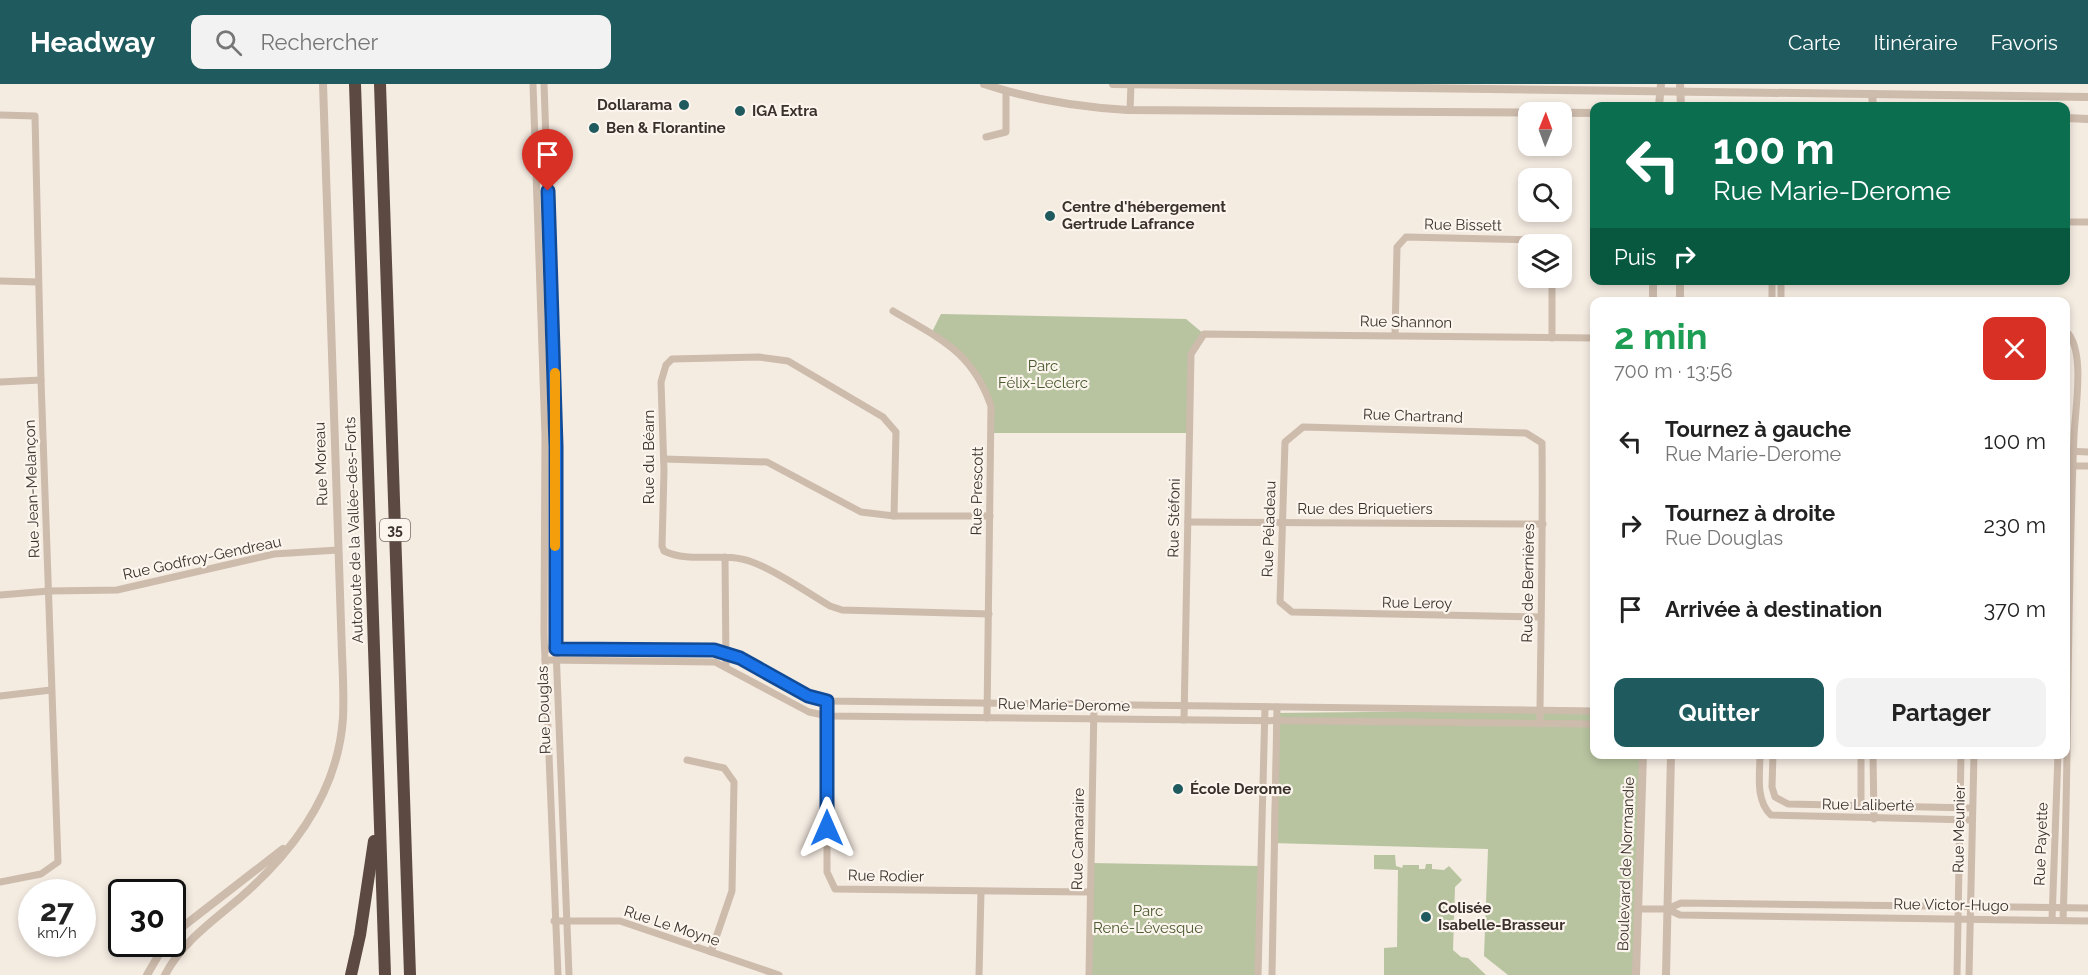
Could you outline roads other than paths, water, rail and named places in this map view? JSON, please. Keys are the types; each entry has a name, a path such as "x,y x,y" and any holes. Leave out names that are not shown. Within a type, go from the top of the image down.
{"highway":[{"name":"Autoroute de la Vallée-des-Forts","path":"355,84 385,975"},
{"name":"35","path":"380,84 410,975"},
{"path":"351,975 360,935 379,810"}],"street":[{"name":"Rue Moreau","path":"165,975 182,949 250,889 300,835 316,811 329,781 342,726 323,84"},
{"name":"Rue Douglas","path":"533,84 545,436 545,660 558,975"},
{"name":"Rue Douglas","path":"544,84 556,446 556,659 569,975"},
{"path":"984,84 1075,106 1130,110 1590,113"},
{"path":"1113,84 1680,87 1872,94 2088,97"},
{"path":"1130,110 1131,84"},
{"path":"1659,102 1660,87"},
{"path":"1680,87 1681,102"},
{"path":"986,137 1006,132 1006,91"},
{"path":"1872,94 1873,102"},
{"name":"Rue Jean-Melançon","path":"0,115 35,116 41,380 58,862 41,874 0,882"},
{"path":"2070,118 2088,119"},
{"path":"2070,222 2088,222"},
{"name":"Rue Bissett","path":"1395,335 1397,247 1406,237 1518,240"},
{"path":"0,281 38,282"},
{"path":"1552,288 1552,338"},
{"name":"Rue Prescott","path":"893,311 949,345 967,360 982,381 991,406 987,718"},
{"name":"Rue Shannon","path":"1216,333 1590,338"},
{"name":"Rue Stéfoni","path":"1184,720 1191,354 1204,334 1216,333"},
{"name":"Rue Payette","path":"2070,338 2076,343 2077,353 2070,451"},
{"name":"Rue du Béarn","path":"894,516 896,432 883,417 788,361 759,357 672,359 666,366 661,382 664,551 675,556 725,557 752,562 830,606 842,610 989,614"},
{"path":"0,382 41,380"},
{"name":"Rue Chartrand","path":"1285,442 1303,426 1526,433 1542,443"},
{"name":"Rue Péladeau","path":"1285,442 1280,602 1292,612"},
{"name":"Rue de Bernières","path":"1540,724 1542,443"},
{"path":"2070,451 2088,452"},
{"path":"664,459 767,462 861,513 894,516 990,516"},
{"path":"2070,466 2088,466"},
{"name":"Rue des Briquetiers","path":"1188,522 1543,524"},
{"name":"Rue Godfroy-Gendreau","path":"0,595 49,591 117,591 274,554 338,550"},
{"path":"725,557 726,666"},
{"name":"Rue Leroy","path":"1292,612 1541,617"},
{"name":"Rue Marie-Derome","path":"545,649 714,650 725,652 808,696 827,701 1590,711"},
{"name":"Rue Marie-Derome","path":"545,660 715,662 810,712 828,716 1590,724"},
{"path":"0,696 51,690"},
{"name":"Rue Rodier","path":"827,701 827,872 835,889 1090,892"},
{"name":"Rue Camaraire","path":"1089,975 1094,704"},
{"path":"1258,975 1265,706"},
{"path":"1272,975 1278,707"},
{"name":"Boulevard de Normandie","path":"1636,975 1643,759"},
{"path":"1666,975 1671,759"},
{"path":"1760,759 1760,788 1765,809"},
{"path":"1765,809 1775,798 1772,787 1773,759"},
{"path":"1861,759 1862,818"},
{"path":"1873,759 1874,819"},
{"name":"Rue Meunier","path":"1957,975 1961,759"},
{"name":"Rue Meunier","path":"1969,975 1974,759"},
{"name":"Rue Payette","path":"2059,759 2062,769 2063,920"},
{"name":"Rue Payette","path":"2052,920 2062,759"},
{"path":"687,760 724,768 734,782 732,891 711,952"},
{"name":"Rue Laliberté","path":"1775,798 1788,804 1972,808"},
{"name":"Rue Laliberté","path":"1765,809 1771,815 1785,816 1972,820"},
{"name":"Rue Moreau","path":"186,924 300,835"},
{"path":"979,975 981,892"},
{"name":"Rue Victor-Hugo","path":"1638,909 1667,909 1681,903 2088,909"},
{"path":"1814,905 1814,917"},
{"name":"Rue Victor-Hugo","path":"1667,909 1680,915 2088,921"},
{"path":"1261,915 1273,916"},
{"name":"Rue Le Moyne","path":"555,921 620,921 779,975"},
{"path":"147,975 157,957"}],"place":[{"name":"Dollarama","path":"684,105"},
{"name":"IGA Extra","path":"740,111"},
{"name":"Ben & Florantine","path":"594,128"},
{"name":"Centre d'hébergement Gertrude Lafrance","path":"1050,216"},
{"name":"École Derome","path":"1178,789"},
{"name":"Colisée Isabelle-Brasseur","path":"1426,917"}],"park label":[{"name":"Parc Félix-Leclerc","path":"1043,374"},
{"name":"Parc René-Lévesque","path":"1148,920"}]}
